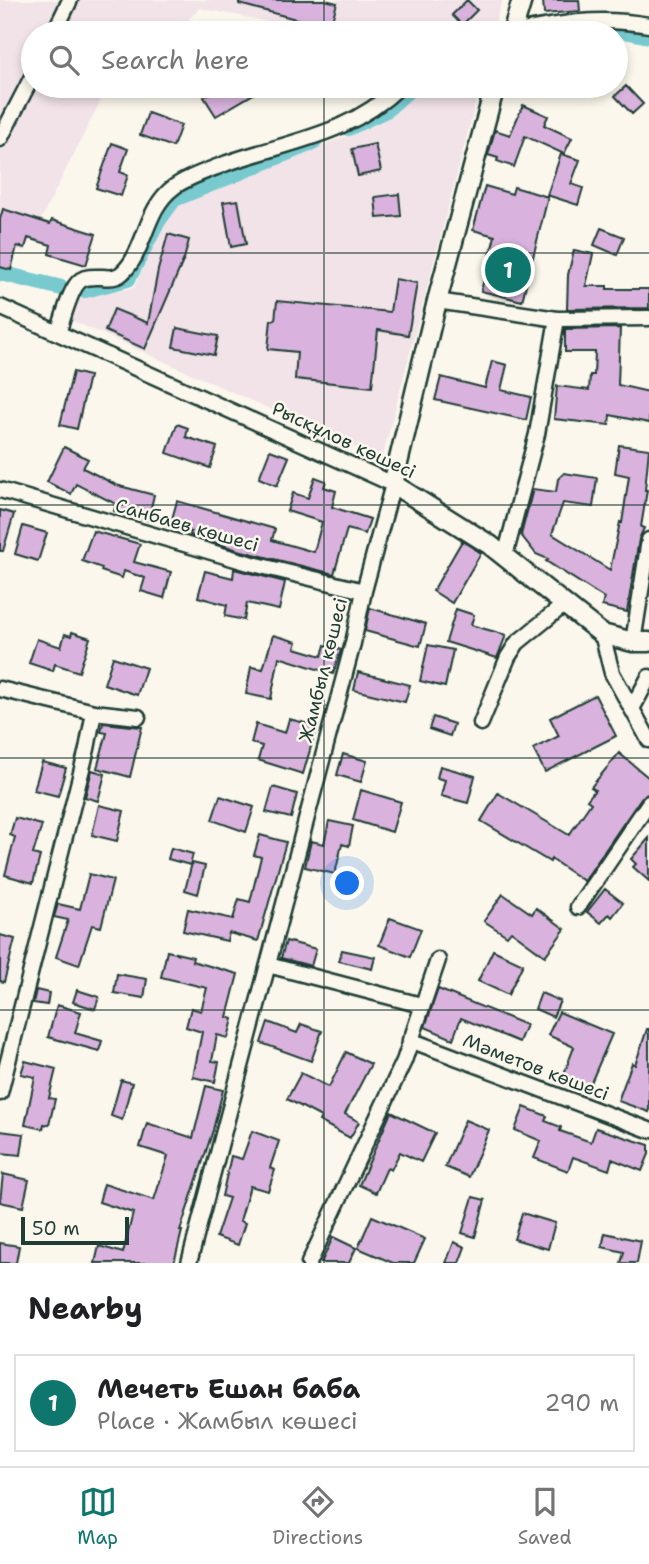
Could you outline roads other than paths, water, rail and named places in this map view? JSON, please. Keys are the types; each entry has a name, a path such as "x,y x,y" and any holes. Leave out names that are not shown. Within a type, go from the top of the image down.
{"main road":[{"path":"516,21 522,0"},
{"name":"Жамбыл көшесі","path":"393,484 437,301 491,98"},
{"name":"Рысқұлов көшесі","path":"393,484 505,556 602,634 641,642"}],"street":[{"path":"60,21 70,0"},
{"path":"585,21 620,21"},
{"path":"628,22 649,25"},
{"path":"0,139 21,98"},
{"path":"58,332 75,286 83,279 123,273 155,207 173,187 207,170 339,128 364,116 388,98"},
{"path":"437,301 557,318 649,318"},
{"name":"Рысқұлов көшесі","path":"0,307 393,484"},
{"path":"505,556 537,435 557,318"},
{"name":"Жамбыл көшесі","path":"188,1263 393,484"},
{"name":"Санбаев көшесі","path":"0,490 249,563 364,591"},
{"path":"641,642 649,540"},
{"path":"481,723 508,657 517,643 565,604"},
{"path":"602,634 612,673 649,740"},
{"path":"632,709 649,677"},
{"path":"0,689 94,712 138,717"},
{"path":"0,1093 94,712"},
{"path":"578,907 649,803"},
{"path":"309,1263 404,1061 438,960"},
{"path":"268,965 421,1005"},
{"name":"Мәметов көшесі","path":"410,1040 649,1130"}],"waterway":[{"path":"628,32 649,36"},
{"path":"348,128 386,110 400,98"},
{"path":"85,290 128,279 158,221 174,199 314,142"},
{"path":"0,273 62,288"}],"place":[{"name":"Мечеть Ешан баба","path":"508,270"}]}
